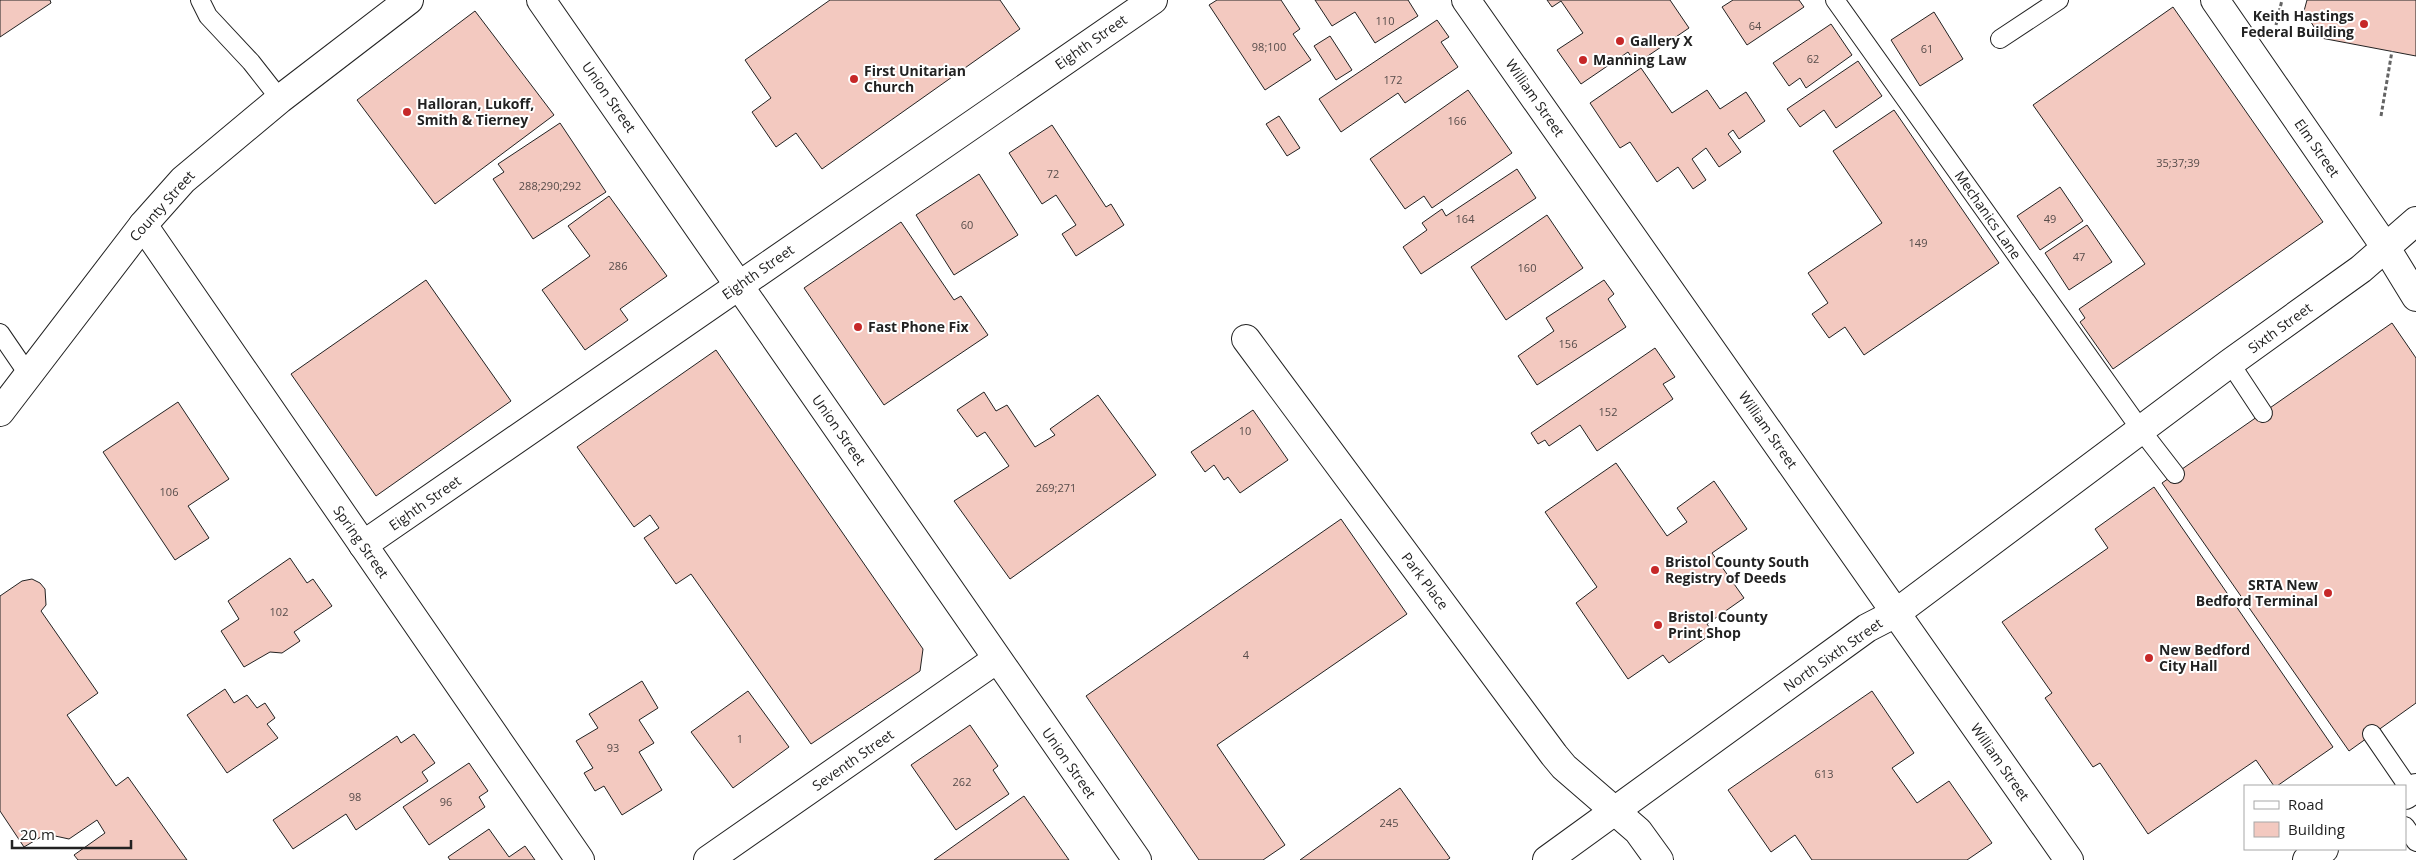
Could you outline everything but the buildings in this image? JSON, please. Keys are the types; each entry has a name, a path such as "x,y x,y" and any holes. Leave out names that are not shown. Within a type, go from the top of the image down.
{"street":[{"name":"County Street","path":"0,412 143,225 183,180 280,99 409,0"},
{"name":"Union Street","path":"542,0 1136,860"},
{"name":"Eighth Street","path":"363,545 1153,0"},
{"name":"William Street","path":"1466,0 2069,860"},
{"name":"Elm Street","path":"2214,0 2386,248 2416,297"},
{"name":"Sixth Street","path":"2141,430 2230,363 2361,270 2416,221"},
{"name":"Spring Street","path":"143,225 580,860"},
{"name":"Park Place","path":"1246,339 1554,755 1564,767 1638,831 1659,860"},
{"name":"North Sixth Street","path":"1547,860 1867,628 1896,613 2141,430"},
{"name":"Seventh Street","path":"708,860 997,659"},
{"path":"2307,860 2322,850"}],"lane":[{"path":"200,0 208,16 280,99"},
{"name":"Mechanics Lane","path":"1835,0 2141,430 2175,474"},
{"path":"2000,39 2059,0"},
{"path":"0,333 28,374"},
{"path":"2230,363 2263,413"},
{"path":"2372,734 2411,791"},
{"path":"2406,827 2416,842"}],"path":[{"path":"2274,32 2282,0"},
{"path":"2381,116 2392,51"}],"place":[{"name":"Keith Hastings Federal Building","path":"2364,24"},
{"name":"Gallery X","path":"1620,41"},
{"name":"Manning Law","path":"1583,60"},
{"name":"First Unitarian Church","path":"854,79"},
{"name":"Halloran, Lukoff, Smith & Tierney","path":"407,112"},
{"name":"Fast Phone Fix","path":"858,327"},
{"name":"Bristol County South Registry of Deeds","path":"1655,570"},
{"name":"SRTA New Bedford Terminal","path":"2328,593"},
{"name":"Bristol County Print Shop","path":"1658,625"},
{"name":"New Bedford City Hall","path":"2149,658"}]}
